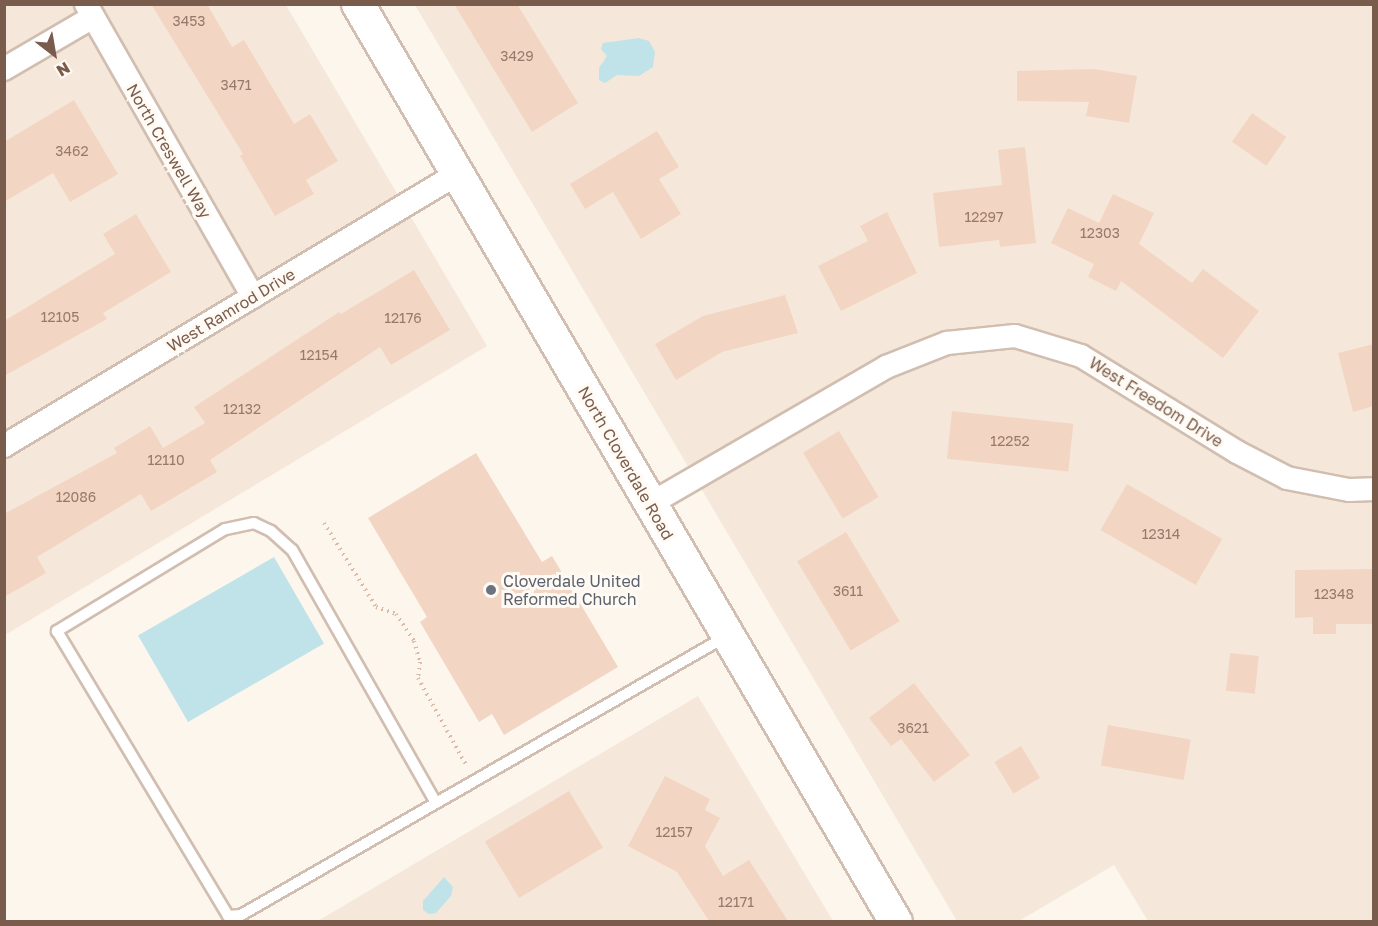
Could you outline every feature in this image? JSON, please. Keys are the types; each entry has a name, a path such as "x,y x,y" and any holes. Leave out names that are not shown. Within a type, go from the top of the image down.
{"main road":[{"name":"North Cloverdale Road","path":"360,5 895,921"}],"street":[{"path":"4,69 89,11"},
{"name":"North Creswell Way","path":"89,11 253,297"},
{"name":"West Ramrod Drive","path":"4,446 457,174"},
{"name":"West Freedom Drive","path":"650,504 886,367 947,343 1015,336 1081,356 1237,452 1287,478 1349,490 1374,489"}],"lane":[{"path":"436,803 292,550 271,531 254,523 225,530 57,630 228,916 241,915 728,636"}],"path":[{"path":"324,523 376,607 396,614 414,641 420,662 418,678 474,781"}],"shaded area":[{"path":"5,5 286,5 487,346 5,635"},
{"path":"415,5 1373,5 1373,921 1148,921 1114,865 1019,921 957,921"},
{"path":"698,696 833,921 316,922"}],"water":[{"path":"639,38 649,41 655,52 653,67 639,76 617,75 605,83 599,80 599,68 607,56 601,49 603,43"},
{"path":"274,557 324,644 188,722 138,636"},
{"path":"444,877 453,887 451,896 436,913 429,914 423,910 423,901"}],"building":[{"path":"151,4 207,4 232,47 244,40 294,124 310,114 338,161 306,180 314,194 275,216 240,156 243,154"},
{"path":"454,4 517,4 578,103 532,132"},
{"path":"1094,69 1137,76 1129,123 1086,116 1089,102 1017,101 1017,71"},
{"path":"74,100 118,174 70,202 53,173 4,202 4,142"},
{"path":"1252,113 1286,137 1266,166 1232,142"},
{"path":"657,131 679,167 659,179 681,214 641,239 613,192 585,209 570,184"},
{"path":"1025,147 1036,243 1000,247 999,240 939,247 933,193 1002,185 998,150"},
{"path":"1113,194 1154,213 1139,244 1192,283 1203,269 1259,311 1223,358 1121,281 1116,291 1088,277 1094,264 1051,243 1068,208 1099,223"},
{"path":"887,212 917,273 841,311 818,266 868,241 860,226"},
{"path":"136,214 171,272 103,313 107,319 4,376 4,321 115,254 103,234"},
{"path":"414,270 450,330 391,365 380,347 210,460 217,472 151,511 141,494 37,557 46,573 4,597 4,514 117,453 114,448 150,426 163,448 205,423 194,407 339,312 341,314"},
{"path":"785,295 798,333 722,352 676,380 655,344 703,316"},
{"path":"1374,344 1374,406 1353,412 1338,353"},
{"path":"952,411 1073,424 1068,471 947,459"},
{"path":"839,431 879,497 843,519 803,453"},
{"name":"Cloverdale United Reformed Church","path":"476,453 542,562 552,556 618,667 504,735 492,714 479,722 420,622 427,617 368,518"},
{"path":"1127,484 1222,539 1196,585 1100,530"},
{"path":"846,532 900,621 851,651 797,561"},
{"path":"1374,569 1374,624 1336,624 1336,634 1313,634 1313,617 1295,618 1295,570"},
{"path":"1230,653 1259,656 1255,694 1226,691"},
{"path":"914,683 970,755 934,782 901,739 891,746 869,718"},
{"path":"1108,725 1191,740 1184,780 1101,765"},
{"path":"1021,746 1040,778 1013,794 994,762"},
{"path":"665,776 710,799 705,810 720,818 705,846 723,876 749,860 788,921 709,921 677,872 628,846"},
{"path":"569,791 603,848 519,898 485,841"}],"place":[{"name":"Cloverdale United Reformed Church","path":"491,590"}]}
